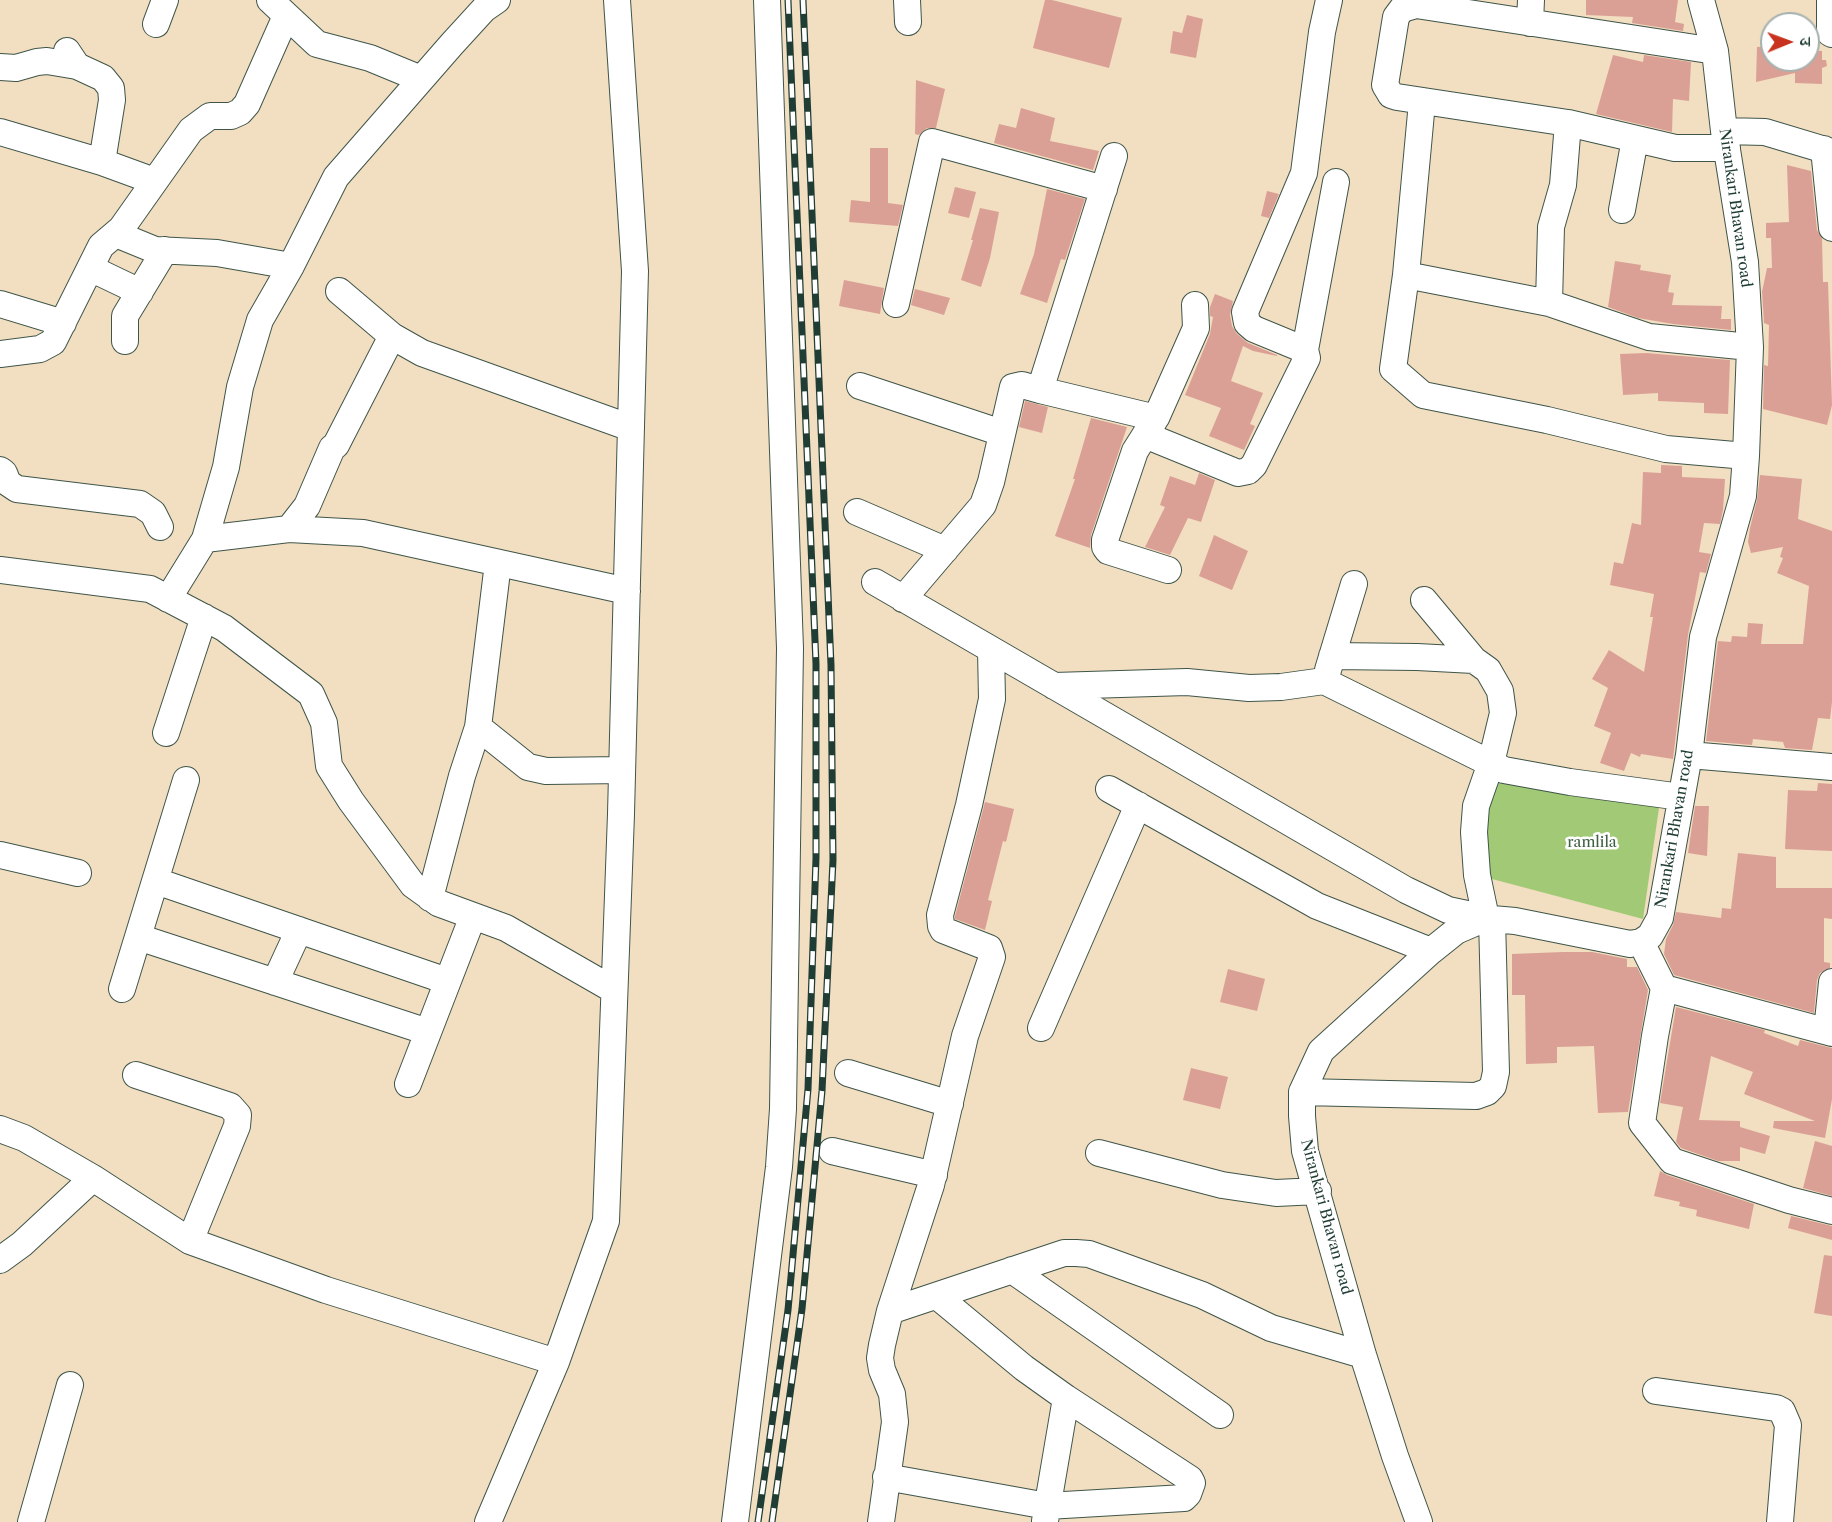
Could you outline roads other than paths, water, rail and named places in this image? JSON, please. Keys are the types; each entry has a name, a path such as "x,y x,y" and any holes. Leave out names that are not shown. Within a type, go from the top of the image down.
{"street":[{"path":"156,24 165,0"},
{"path":"159,594 205,539 226,467 240,387 260,320 291,266 336,177 484,9 497,0"},
{"path":"488,1522 556,1362 606,1221 622,770 635,271 617,0"},
{"path":"735,1522 779,1167 783,1110 790,648 767,0"},
{"path":"1305,350 1254,328 1247,323 1245,312 1304,173 1322,32 1329,0"},
{"name":"Nirankari Bhavan road","path":"1419,1522 1363,1355 1305,1151 1302,1092 1321,1051 1456,931 1489,919 1515,921 1630,944 1641,942 1650,936 1660,918 1689,755 1703,637 1743,496 1746,456 1750,347 1745,262 1715,51 1701,0"},
{"path":"1830,0 1830,33 1832,33"},
{"path":"1715,51 1531,11 1405,4 1396,16 1385,86 1391,95 1422,102 1568,123 1675,148 1765,132 1828,150 1832,228"},
{"path":"0,354 46,348 53,342 101,246 116,234 191,130 210,116 231,116 240,112 247,104 277,6 317,44 370,58 421,79"},
{"path":"0,67 16,68 37,62 72,58 104,78 111,87 112,100 102,162"},
{"path":"1422,102 1406,275 1393,369 1423,395 1547,420 1666,449 1746,456"},
{"path":"1549,303 1551,226 1563,185 1568,123"},
{"path":"0,132 102,162 154,181"},
{"path":"1622,210 1635,139"},
{"path":"896,304 932,142 1104,189"},
{"path":"1040,390 1114,156"},
{"path":"903,599 983,505 991,482 1013,387 1022,385 1040,390 1150,427 1238,473 1248,471 1254,465 1307,358 1305,350 1336,182"},
{"path":"116,234 146,247 236,255 291,266"},
{"path":"125,341 125,316 165,250"},
{"path":"90,268 140,292"},
{"path":"1406,275 1549,303 1649,337 1750,347"},
{"path":"339,291 392,336 422,352 631,428"},
{"path":"0,304 63,323"},
{"path":"1168,570 1108,551 1104,540 1135,451 1150,427 1196,328 1195,305"},
{"path":"289,529 307,506 332,448 336,445 392,336"},
{"path":"860,386 1002,433"},
{"path":"0,470 4,473 8,483 17,489 140,504 153,513 160,527"},
{"path":"857,512 945,550"},
{"path":"205,539 289,529 363,533 627,591"},
{"path":"430,898 462,776 478,727 498,563"},
{"path":"0,570 159,594 224,628 311,694 324,723 329,766 351,801 412,885 438,903 506,928 614,990"},
{"path":"875,582 1406,890 1448,910 1489,919"},
{"path":"1324,681 1354,584"},
{"path":"1302,1092 1476,1095 1487,1092 1493,1086 1496,1072 1489,919 1476,875 1474,832 1476,806 1491,763 1503,713 1502,702 1500,691 1488,670 1474,660 1424,600"},
{"path":"166,733 204,617"},
{"path":"881,1522 895,1422 892,1394 882,1370 880,1358 882,1345 890,1311 934,1174 965,1036 992,957 989,948 943,930 940,921 992,699 991,650"},
{"path":"1332,656 1474,660"},
{"path":"1053,686 1187,682 1260,688 1324,681 1504,770 1570,782 1681,797"},
{"path":"478,727 528,767 546,771 622,770"},
{"path":"1689,755 1832,767"},
{"path":"122,989 186,780"},
{"path":"1108,789 1317,906 1431,951"},
{"path":"1041,1028 1138,805"},
{"path":"0,855 78,873"},
{"path":"156,881 447,981"},
{"path":"408,1084 472,916"},
{"path":"275,982 298,930"},
{"path":"138,937 428,1032"},
{"path":"1641,942 1664,988 1642,1123 1672,1161 1790,1200 1832,1211"},
{"path":"1664,988 1829,1032 1832,982"},
{"path":"848,1073 950,1104"},
{"path":"136,1075 230,1106 236,1110 238,1115 237,1126 190,1241"},
{"path":"0,1129 24,1138 93,1178 190,1241 327,1290 556,1362"},
{"path":"832,1151 934,1174"},
{"path":"1099,1153 1222,1185 1276,1193 1318,1191"},
{"path":"0,1260 22,1244 93,1178"},
{"path":"890,1311 1064,1253 1089,1254 1202,1295 1271,1328 1363,1355"},
{"path":"1012,1270 1220,1415"},
{"path":"886,1477 1046,1514 1184,1498 1191,1490 1190,1479 1024,1368 937,1296"},
{"path":"32,1522 70,1385"},
{"path":"1656,1391 1776,1408 1782,1411 1788,1425 1780,1522"},
{"path":"1046,1514 1066,1398"}],"railway":[{"path":"758,1522 788,1310 808,1089 816,858 816,664 788,0"},
{"path":"772,1522 802,1309 822,1091 833,860 831,665 803,0"}],"park label":[{"name":"ramlila","path":"1592,843"}]}
